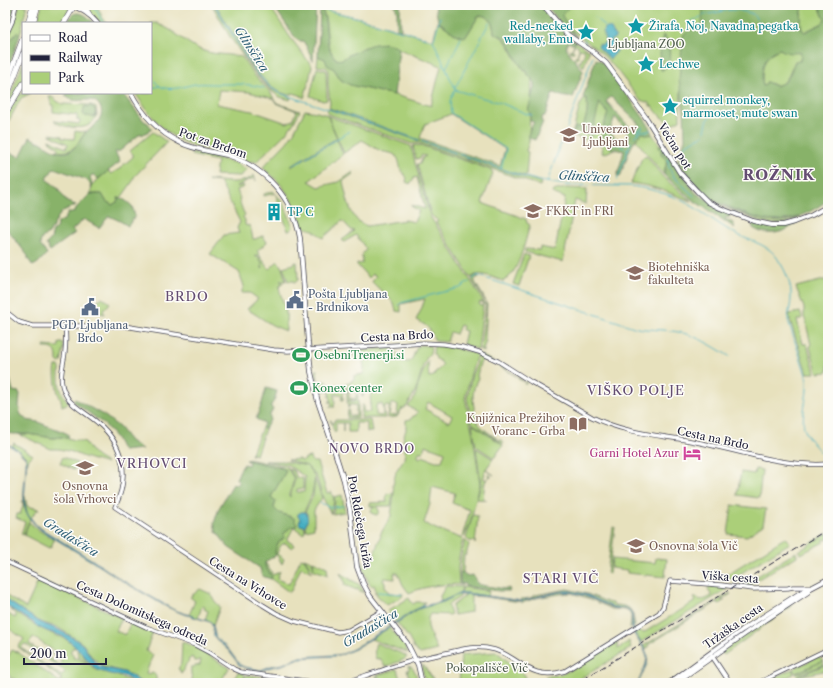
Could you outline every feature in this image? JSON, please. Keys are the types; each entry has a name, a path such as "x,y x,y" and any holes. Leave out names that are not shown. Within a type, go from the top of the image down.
{"highway":[{"path":"28,22 33,5"},
{"path":"33,22 38,5"},
{"path":"82,5 89,14"},
{"path":"65,22 73,6"},
{"path":"5,87 22,41"},
{"path":"5,101 22,57"},
{"path":"5,114 22,86"}],"main road":[{"name":"Večna pot","path":"543,5 568,34 594,52 606,63 648,119 680,173 708,202 753,221 772,225 783,225 794,222 812,215 828,206"},
{"path":"73,6 89,14 96,22"},
{"name":"Pot za Brdom","path":"132,94 144,114 166,134 178,142 188,146 225,155 247,164 269,179 284,197 294,216 300,238 308,350"},
{"name":"Pot Rdečega križa","path":"308,350 315,394 344,481 350,510 357,567 368,592 405,638 416,660 422,683"},
{"name":"Tržaška cesta","path":"669,683 749,631 796,597 808,592 811,588 828,579"},
{"name":"Tržaška cesta","path":"676,683 711,655"}],"street":[{"path":"5,37 12,22 16,5"},
{"name":"Cesta na Brdo","path":"5,311 19,322 28,325 124,326 274,350 288,351 428,343 462,347 479,352 494,359 586,414 613,426 641,433 702,443 788,463 828,464"},
{"name":"Cesta na Vrhovce","path":"65,326 66,347 60,376 65,394 68,400 103,427 120,451 123,466 123,484 121,494 115,506 263,605 294,621 341,632 349,630 382,611"},
{"name":"Cesta Dolomitskega odreda","path":"5,562 146,627 194,645 241,672 320,683"},
{"name":"Viška cesta","path":"416,660 468,648 482,647 505,653 526,668 535,672 544,674 556,673 570,668 660,612 663,607 670,581 727,585 754,589 804,586 811,588"},
{"path":"788,588 792,589 796,597"},
{"path":"758,683 828,649"},
{"path":"711,655 730,683"},
{"path":"344,683 416,660"}],"green space":[{"path":"5,5 14,5 13,14 5,33"},
{"path":"19,5 27,5 20,35 17,32 7,44 5,41 14,24"},
{"path":"42,5 62,5 69,8 63,22 36,22"},
{"path":"84,5 97,5 105,22 99,22"},
{"path":"212,5 214,5 245,57 261,79 271,89 291,98 290,100 280,97 271,91 257,76 230,37"},
{"path":"216,5 269,5 290,37 312,66 304,98 293,93 289,95 280,92 268,84 251,63"},
{"path":"273,5 316,5 313,61 303,41 296,39"},
{"path":"395,5 400,5 401,30 397,29 397,12"},
{"path":"435,5 541,5 561,29 575,41 574,44 568,42 566,48 583,71 574,95 573,97 568,97 553,93 535,140 529,138 529,131 534,122 530,121 530,112 528,111 535,83 518,62 510,46 503,37 494,33 492,23 485,16 478,17 467,35 464,37 455,34 438,21"},
{"path":"546,5 570,5 562,16 577,38 563,26"},
{"name":"Ljubljana ZOO","path":"549,5 756,5 684,50 680,120 672,124 661,117 652,106 650,106 650,103 640,100 616,69 600,52 569,28"},
{"path":"703,5 804,5 801,20 802,30 805,32 821,24 825,20 820,8 821,5 828,5 828,200 821,205 807,213 791,219 774,221 765,220 750,216 719,203 701,190 686,172 679,159 685,139 684,112 679,80 683,35 694,26 702,24","holes":["780,49 788,53 801,53 800,61 795,61 785,82 776,86 766,82 763,86 762,74 764,63 770,54"]},
{"path":"804,5 821,5 820,8 825,20 821,24 804,32 802,30 801,17"},
{"path":"320,9 322,9 324,15 329,48 336,59 342,59 373,44 384,43 397,46 399,49 394,95 350,85 341,80 334,69 327,65 325,59 318,56"},
{"path":"322,9 360,18 433,40 438,21 455,34 467,35 478,17 487,17 492,23 494,33 506,41 520,64 532,79 531,102 528,111 530,112 529,142 526,151 528,152 526,176 329,108 328,69 317,66 318,56 325,59 341,80 354,86 395,95 431,106 441,66 399,49 397,46 384,43 349,55 341,60 336,59 329,47","holes":["451,114 505,149 500,166 420,138 425,124"]},
{"path":"80,13 85,15 93,22 67,22 73,14"},
{"path":"152,23 158,23 204,51 242,57 254,75 270,92 274,99 249,92 219,90 217,104 252,111 287,123 293,120 297,111 276,103 275,100 277,103 300,111 293,124 285,134 256,162 251,161 249,163 231,155 188,144 178,139 162,127 136,94 152,94"},
{"path":"17,32 20,35 5,77 5,47"},
{"path":"663,35 669,43 670,61 663,70 661,70 660,51"},
{"path":"575,41 589,51 584,66 582,66 579,61 581,62 581,58 583,58 585,51 581,49 579,50 577,56 579,49 578,46 574,45 572,50"},
{"path":"780,49 801,53 800,61 795,61 790,74 782,84 773,85 771,83 763,86 762,74 764,63 774,51"},
{"path":"596,59 601,61 609,70 648,124 652,134 649,135 643,133 635,141 629,152 620,177 617,176 624,151 611,148 601,139 608,113 599,103 592,136 573,131 574,128 583,126 587,110 587,99 583,97","holes":["611,97 639,124 632,130 606,101","615,117 630,136 625,143 621,142 609,132"]},
{"path":"22,66 22,83 8,106 9,99"},
{"path":"317,68 326,70 327,100 323,101 310,96"},
{"path":"29,94 21,98 5,128 5,117 19,95"},
{"path":"66,94 123,94 152,129 142,135 141,133 120,151 115,152 120,162 98,179 92,175 90,177 92,184 91,188 87,180 54,168 46,179 57,187 67,202 76,205 63,211 49,234 43,237 40,245 47,254 33,266 28,259 28,256 5,227 5,150 20,157 30,137 59,152 67,152 73,149 86,132 97,122 101,114 101,108 96,102 93,101 77,101 65,96"},
{"path":"49,97 52,97 62,104 92,105 96,108 97,115 92,123 86,127 76,128 61,125 54,121 79,124 80,120 77,120 77,115 53,112 53,106"},
{"path":"585,98 587,99 587,106 583,126 574,128 580,105"},
{"path":"598,101 608,113 602,131 611,148 614,149 604,154 602,153 603,146 572,135 573,131 592,136"},
{"path":"91,106 95,109 96,115 94,117 85,116 83,114 84,107"},
{"path":"328,109 513,174 540,182 540,186 424,145 417,143 412,144 328,114"},
{"path":"305,110 327,115 337,138 293,164 291,167 337,139 343,154 309,181 319,187 339,182 353,172 353,174 343,181 346,196 354,216 359,222 367,226 405,220 414,222 419,211 411,205 425,209 417,177 414,178 410,184 406,182 406,177 396,156 378,150 362,140 344,153 328,116 411,146 430,216 484,302 484,305 483,302 480,302 479,304 483,306 478,350 463,344 466,331 462,330 463,326 460,325 456,334 450,332 447,342 435,341 430,330 416,320 425,299 401,304 401,312 396,311 392,301 372,282 376,276 373,274 369,278 357,265 357,263 362,263 362,255 366,249 356,235 344,242 342,240 354,231 351,230 343,221 323,238 313,230 303,227 296,209 288,195 272,175 263,167 287,142"},
{"path":"75,131 86,131 77,144 67,151 56,151 59,148 49,141 50,140 66,148 68,144 50,134 62,136 62,138 74,139"},
{"path":"153,132 167,142 134,177 133,181 121,198 118,198 117,202 112,205 106,201 102,194 90,194 93,184 108,171 111,174 121,168 133,157 133,154 130,151"},
{"path":"643,133 649,135 652,134 660,145 661,154 667,160 664,175 636,140 640,134"},
{"path":"661,144 696,193 730,214 729,218 726,217 725,219 733,223 735,228 690,198 664,175 667,162 662,156 659,146"},
{"path":"413,146 423,146 491,170 493,173 482,203 526,219 527,223 530,225 521,256 509,277 503,281 482,275 471,278 436,222 438,221 431,215 417,164 420,164 423,157 426,156 421,155 420,158 416,159"},
{"path":"192,152 232,162 247,170 240,176 215,175 217,161 191,155"},
{"path":"646,155 663,177 691,201 662,190 631,183 642,158"},
{"path":"677,159 699,190 711,200 729,209 770,221 784,221 801,218 776,224 761,222 711,202 687,179 676,164"},
{"path":"254,175 256,181 254,178 236,186 243,185 244,187 237,190 245,215 243,217 245,224 246,226 250,225 253,239 263,236 267,242 257,251 260,255 255,256 258,257 262,264 262,269 263,268 262,263 259,257 260,256 269,269 278,261 282,268 286,281 280,281 283,283 279,287 286,312 286,331 272,325 247,309 258,299 250,293 241,293 244,286 239,272 210,254 224,235 239,233 237,228 240,222 220,182 208,180 238,182 244,181"},
{"path":"566,188 587,190 586,204 575,200 563,262 525,252 525,249 540,250 540,247 555,250 565,198 552,193 553,191"},
{"path":"273,191 275,193 264,196 264,194"},
{"path":"275,193 283,203 288,213 293,227 291,230 288,231"},
{"path":"90,194 102,194 106,201 112,205 117,202 118,198 121,198 132,206 135,216 128,226 109,216 99,228 84,219 72,230 75,233 50,251 46,244 51,239 53,231 58,223 65,219 68,212 74,212"},
{"path":"797,222 781,232 775,233 764,233 758,231 753,228 752,223 774,226"},
{"path":"524,254 529,256 519,286 513,284"},
{"path":"297,262 298,280 296,282 288,281 283,267"},
{"path":"476,275 479,277 475,279 475,282 487,303 486,342 483,350 485,351 483,352 480,350 486,302 472,280"},
{"path":"828,279 828,372 818,373 810,347 811,345 804,318 804,308 796,287"},
{"path":"102,297 110,303 103,311 105,314 99,313 92,305"},
{"path":"800,312 802,318 797,320 803,344 807,344 815,373 807,373 789,317 789,314"},
{"path":"59,343 63,343 64,348 61,362 59,363 57,361 57,354 55,350 51,348 44,348 44,346 57,347 59,346"},
{"path":"421,345 430,346 431,348 423,366 416,390 407,406 403,409 401,408 402,409 397,417 388,418 389,409 391,411 391,416 397,415 397,404 391,404 391,408 385,406 384,411 382,404 377,404 376,415 381,416 384,412 385,418 361,418 362,405 364,407 364,412 370,412 371,393 370,390 364,390 362,397 361,387 359,391 358,387 358,393 356,393 355,387 350,387 349,389 349,398 355,399 356,395 358,395 358,400 347,400 347,387 345,392 344,387 343,400 341,399 341,394 335,394 335,407 330,407 332,405 331,402 329,402 331,401 329,390 320,392 315,370 317,370 318,381 327,381 327,384 330,386 350,383 354,380 354,376 363,374 364,370 362,351 353,351 354,350 393,348 394,352 398,353 399,360 407,362 411,361 417,347"},
{"path":"434,345 447,346 477,354 465,398 473,435 480,484 470,523 464,537 462,537 470,510 452,503 455,493 432,487 430,504 424,523 463,539 458,569 459,584 463,585 449,584 435,586 409,593 403,585 398,573 394,573 395,579 384,578 383,581 385,582 385,586 389,593 403,594 402,597 387,605 376,594 377,593 374,592 376,591 374,585 371,586 369,583 361,561 366,566 371,564 381,536 380,535 391,516 394,493 393,485 396,471 404,459 405,451 403,437 406,430 406,420 411,419 418,412 408,406 415,397 428,361 429,377 434,376 436,371 443,365 435,358 436,357 433,354","holes":["428,402 452,416 449,422 425,409","425,445 445,452 442,461 436,461 422,456 420,458 418,457 419,452 423,452"]},
{"path":"479,354 518,377 490,361 489,363 483,359 480,363 477,376 478,378 473,395 475,418 487,431 499,440 502,440 504,443 503,444 472,423 467,398 472,374"},
{"path":"56,366 59,366 60,369 59,377 61,389 69,403 62,406 56,383"},
{"path":"518,377 527,383 524,384 525,382 518,379"},
{"path":"5,378 10,379 13,391 19,392 20,394 19,406 20,413 23,417 27,420 38,422 68,434 69,439 62,437 53,438 28,434 5,433"},
{"path":"266,388 277,391 271,405 273,409 270,415 270,420 265,429 262,428 264,423 256,419"},
{"path":"75,399 105,416 119,427 130,441 142,449 123,451 116,438 105,425 73,401"},
{"path":"347,401 358,401 358,418 347,418 348,410 350,411 350,416 356,416 356,405 349,405 348,408"},
{"path":"330,420 334,423 334,420 370,420 372,432 367,432 367,423 356,423 356,432 348,432 348,423 336,423 335,432"},
{"path":"472,424 503,445 494,458 476,446"},
{"path":"262,428 265,429 256,455 251,455"},
{"path":"18,434 53,438 62,437 85,442 97,457 107,464 72,452 51,449"},
{"path":"14,443 33,455 27,464 26,457 12,446"},
{"path":"476,448 493,459 485,469 494,475 486,470 484,473 484,479 486,480 489,476 488,474 491,476 485,482 483,499 487,500 477,499 481,484"},
{"path":"63,457 77,463 74,470 60,463"},
{"path":"310,457 313,462 317,462 327,493 332,492 331,495 333,495 334,501 331,514 323,498 316,476 307,466 288,460 300,459 301,461"},
{"path":"246,460 285,469 286,471 271,497 276,501 274,508 279,513 294,518 297,526 291,527 284,533 284,538 278,543 276,548 276,555 265,562 265,566 272,577 271,579 262,576 260,568 228,547 216,531 214,523 219,508 233,484 237,485 239,483 236,479 244,464 248,465 249,462"},
{"path":"247,460 287,467 294,479 290,497 295,479 289,468 294,471 297,478 303,478 303,489 297,489 297,492 304,492 305,477 288,465 265,461 283,461 307,466 315,477 312,494 304,512 298,514 300,519 299,524 304,526 305,531 303,534 294,527 292,517 279,513 274,508 275,505 271,497 286,471 285,469"},
{"path":"755,469 762,470 759,498 737,495 741,472 754,474"},
{"path":"315,479 322,498 314,510 314,528 306,530 305,525 307,513 305,512 313,496"},
{"path":"387,493 393,493 391,506 376,506 379,512 377,515 373,514 371,511 372,508 375,507 370,506 370,503 387,502"},
{"path":"342,495 345,512 333,514 335,501 334,497"},
{"path":"24,496 27,506 39,509 31,518 28,515 30,519 23,535 21,534 25,522 16,518 17,514 20,514 23,506 22,501 27,512"},
{"path":"732,505 766,509 763,525 747,536 728,534"},
{"path":"473,515 478,516 475,544 474,541 469,541 466,538"},
{"path":"29,522 54,540 51,547 49,548 24,535"},
{"path":"291,527 294,527 287,540 294,545 292,548 285,543 281,545 277,553 284,559 282,564 275,552 276,548 278,543 284,538 284,533"},
{"path":"613,527 615,527 609,574 607,573"},
{"path":"828,533 828,540 824,539 824,542 801,554 799,551"},
{"path":"786,537 790,543 730,580 728,576 723,577"},
{"path":"465,540 469,544 466,555 464,555 463,572 460,573 461,557"},
{"path":"796,552 797,556 749,586 743,585"},
{"path":"301,558 304,559 312,572 301,567 291,591 289,592 271,579 272,577 265,566 265,562 273,575 280,571 277,579 289,584"},
{"path":"304,558 312,561 314,568 313,561 327,567 328,575 312,569"},
{"path":"656,558 667,559 665,577 627,573 627,570 611,568 612,559 655,563"},
{"path":"463,572 470,576 473,575 478,584 506,589 509,588 510,591 499,591 465,586 465,584 460,583 460,573"},
{"path":"340,573 360,585 364,593 358,590 358,588 357,590 344,585 345,582"},
{"path":"39,579 122,618 116,631 125,635 131,622 149,630 149,632 153,632 146,651 153,655 146,673 152,673 155,675 156,683 142,683 124,672 104,667 91,656 83,644 76,639 57,627 40,622 5,599 5,595 26,608"},
{"path":"446,586 462,587 459,594 460,597 449,604 450,615 430,614 428,618 428,626 430,635 437,650 420,654 415,650 408,637 397,623 418,609 443,602 456,595 441,602 440,596"},
{"path":"709,586 729,588 641,642 635,634 634,631 638,629 639,632 641,631 643,633 696,601 694,598 695,597 701,600 712,596 708,590"},
{"path":"463,587 489,591 488,596 461,593"},
{"path":"200,589 211,594 220,607 213,626 211,622 205,620 208,611 204,609 205,607 202,606 198,618 189,615 195,601 190,597"},
{"path":"567,589 588,594 613,603 614,605 628,607 632,613 629,609 609,606 590,597 576,593 612,608 628,610 632,615 632,627 630,629 631,616 629,612 625,610 612,609 590,599 571,593 536,598 522,603 521,599","holes":["564,591 574,593 560,592 522,601"]},
{"path":"464,593 520,602 471,596 471,612 454,615 452,606 466,595 461,595"},
{"path":"730,593 731,594 721,600 725,600 719,604 717,602 648,645 649,647 645,649 643,646"},
{"path":"409,598 413,604 416,602 425,602 423,605 424,606 396,622 389,614 389,610"},
{"path":"790,605 791,607 724,655 721,652"},
{"path":"9,608 39,627 70,642 77,648 72,648 71,650 71,653 74,655 73,658 78,658 87,663 78,655 78,649 91,666 97,670 115,675 133,683 20,683 13,678 9,683 8,682 11,677 6,673 5,674 5,671 9,667 5,665 5,662 12,650 15,652 16,651 60,682 62,679 18,647 24,639 5,626 5,612 15,618 15,614","holes":["33,637 54,651 52,654 62,662 59,665 29,644","24,644 65,671 65,672 61,676 21,648"]},
{"path":"633,615 635,626 633,627"},
{"path":"389,628 400,639 408,653 371,639"},
{"path":"629,641 631,648 573,683 545,683 546,676 558,675 569,671 617,642 618,649"},
{"path":"182,642 197,647 222,665 223,664 229,668 221,681 217,679 220,683 193,683 191,667 200,665 200,659 195,661 192,657 188,660 189,661 183,672 180,672 178,669 181,664"},
{"path":"376,643 407,657 385,667 381,659 376,659 374,651"},
{"name":"Pokopališče Vič","path":"496,652 525,675 528,683 459,683 461,655"},
{"path":"817,657 823,661 795,673 793,669"},
{"path":"823,661 823,665 800,674 795,680 798,676 796,674"},
{"path":"423,665 436,683 425,683 422,668"},
{"path":"825,665 827,670 805,675 798,681 786,683 797,680 801,675"},
{"path":"408,666 413,668 418,683 413,683 410,678 407,670 409,670"},
{"path":"397,669 401,683 380,683 379,676 377,676 377,683 376,676 377,675"},
{"path":"792,669 794,674 774,683 764,682"},
{"path":"238,672 245,674 244,679 247,675 292,681 291,683 231,683"}],"water":[{"path":"605,28 610,28 615,35 615,38 610,42 616,46 617,50 610,59 598,47 599,44 601,45 606,42 603,32"},
{"path":"5,443 17,449 27,459 24,499 24,489 26,459 17,450"},
{"path":"305,512 307,515 307,521 304,526 299,524 300,519 298,514"},
{"path":"28,514 36,525 45,531 122,580 174,610 121,580 44,532 34,524"},
{"path":"570,591 587,595 613,607 627,609 614,608 586,596 570,592 560,592"},
{"path":"557,592 560,592 522,601"},
{"path":"460,593 522,601 466,594 457,595 443,602 418,609 355,649 343,654 423,605 443,601"},
{"path":"5,599 41,623 57,629 75,639 83,645 99,666 124,672 141,683 136,683 124,676 97,670 69,641 62,636 38,627 33,622 5,605"},
{"path":"174,610 211,622 216,638 228,649 240,665 244,667 261,670 271,666 283,664 300,657 343,654 334,656 299,658 282,665 261,671 249,669 240,666 229,651 216,639 210,622"},
{"path":"632,615 635,634 645,649 648,657 647,664 638,683 646,664 647,657 644,649 634,634 632,627"}],"waterway":[{"name":"Glinščica","path":"94,5 102,22"},
{"name":"Glinščica","path":"215,5 257,73 269,86 282,94 540,181 565,185 631,186 665,194 689,204 731,231 760,244 771,251 784,269 791,289 788,320 807,382 803,420 804,427 806,433 816,447 828,460"},
{"path":"729,10 736,5"},
{"path":"325,10 360,18 402,31"},
{"path":"691,21 704,15 729,10 738,10 753,14 762,26"},
{"path":"434,39 440,17"},
{"path":"595,18 605,28"},
{"path":"455,88 489,23"},
{"path":"404,31 433,40 455,89 450,101 451,113 506,149 501,169"},
{"path":"446,68 461,38"},
{"path":"584,40 585,44"},
{"path":"567,128 593,56"},
{"name":"Glinščica","path":"152,77 157,84 165,88 177,88 195,84 235,84 264,88"},
{"name":"Glinščica","path":"152,88 160,86"},
{"path":"455,90 501,103 532,115"},
{"path":"679,151 688,143 704,135 707,122 712,111"},
{"path":"637,134 638,129 642,129 642,126"},
{"path":"634,137 641,131 649,131 651,129"},
{"path":"293,165 350,131"},
{"path":"617,180 631,142"},
{"path":"548,182 561,143"},
{"path":"620,146 628,150"},
{"path":"668,159 669,167 673,176 694,196"},
{"path":"473,279 479,276 637,328 668,330 687,334 702,340 729,356"},
{"path":"399,305 401,303 460,288 469,282"},
{"path":"320,503 333,508"},
{"path":"334,507 343,506"},
{"path":"378,592 402,594"}],"railway":[{"path":"577,683 828,529"}],"place":[{"name":"Žirafa, Noj, Navadna pegatka","path":"636,26"},
{"name":"Red-necked wallaby, Emu","path":"586,32"},
{"name":"Lechwe","path":"646,64"},
{"name":"squirrel monkey, marmoset, mute swan","path":"670,106"},
{"name":"Univerza v Ljubljani","path":"569,135"},
{"name":"FKKT in FRI","path":"533,211"},
{"name":"TP C","path":"274,212"},
{"name":"Biotehniška fakulteta","path":"635,273"},
{"name":"Pošta Ljubljana - Brdnikova","path":"295,300"},
{"name":"PGD Ljubljana Brdo","path":"90,307"},
{"name":"OsebniTrenerji.si","path":"301,355"},
{"name":"Konex center","path":"299,388"},
{"name":"Knjižnica Prežihov Voranc - Grba","path":"578,424"},
{"name":"Garni Hotel Azur","path":"692,453"},
{"name":"Osnovna šola Vrhovci","path":"85,468"},
{"name":"Osnovna šola Vič","path":"636,546"}],"district":[{"name":"ROŽNIK","path":"779,174"},
{"name":"BRDO","path":"187,296"},
{"name":"VIŠKO POLJE","path":"636,390"},
{"name":"NOVO BRDO","path":"372,448"},
{"name":"VRHOVCI","path":"152,463"},
{"name":"STARI VIČ","path":"561,578"}],"water label":[{"name":"Gradaščica","path":"71,537"},
{"name":"Gradaščica","path":"370,628"}]}
